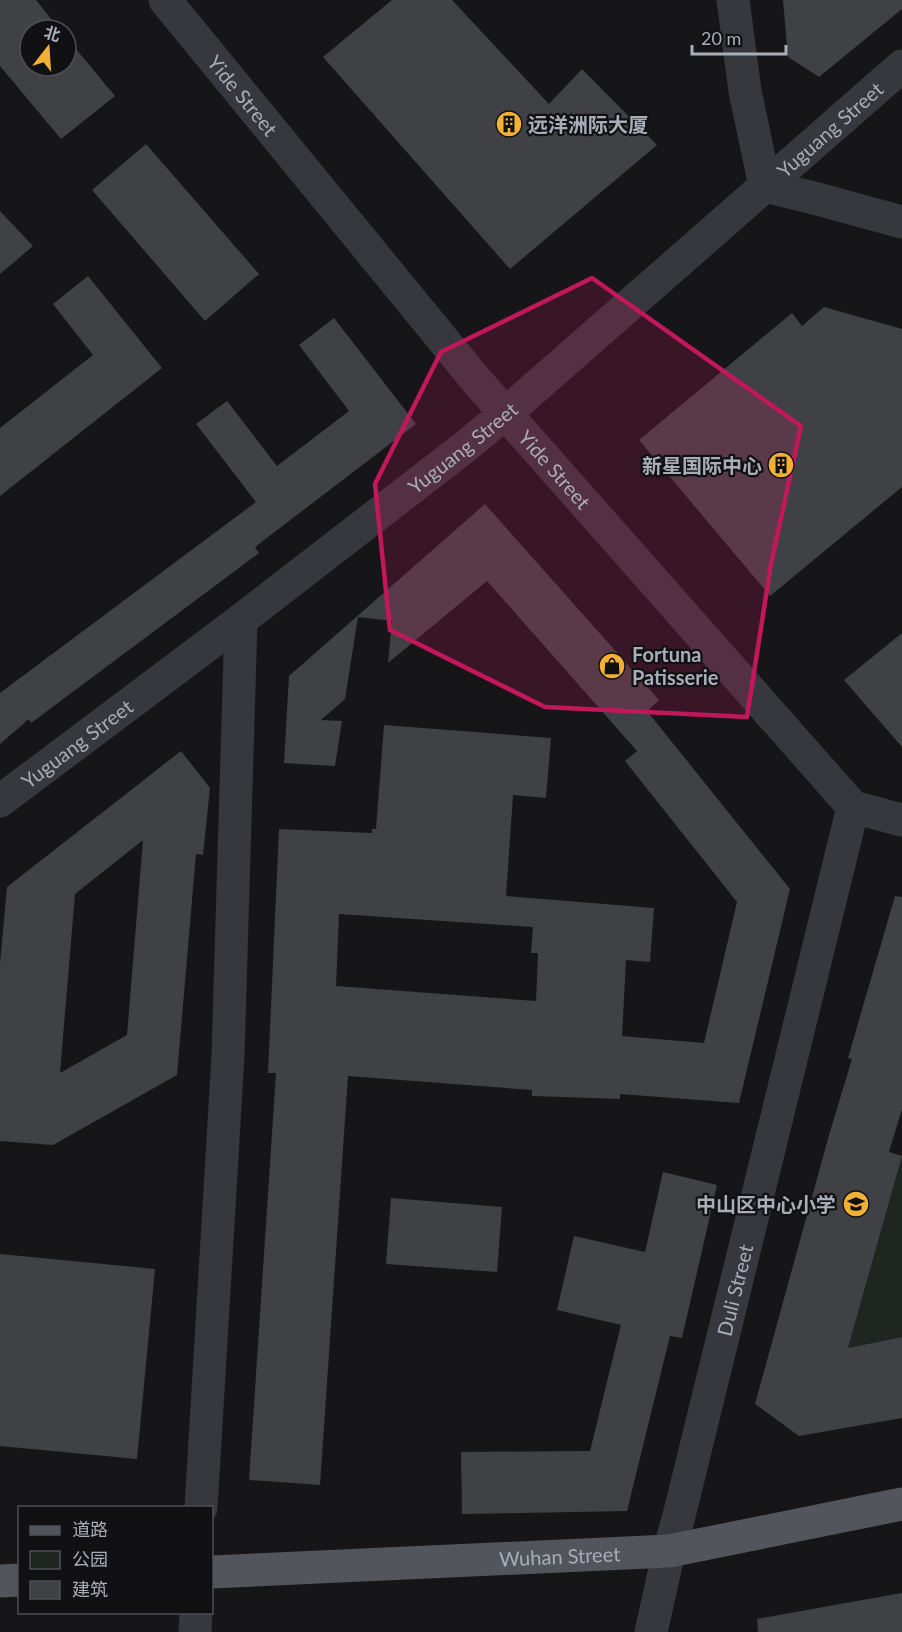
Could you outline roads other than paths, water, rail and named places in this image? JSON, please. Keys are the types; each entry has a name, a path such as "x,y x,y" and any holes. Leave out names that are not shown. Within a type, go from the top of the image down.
{"main road":[{"name":"Wuhan Street","path":"213,1572 669,1551 902,1504"},
{"path":"0,1581 18,1580"}],"street":[{"name":"Yide Street","path":"165,0 468,370 853,807"},
{"path":"733,0 745,91 765,186 902,222"},
{"name":"Yuguang Street","path":"0,801 241,620 466,446 902,66"},
{"path":"201,1506 228,1056 241,620"},
{"path":"853,807 902,820"},
{"name":"Duli Street","path":"651,1632 853,807"},
{"path":"195,1632 196,1614"}],"place":[{"name":"远洋洲际大厦","path":"509,124"},
{"name":"新星国际中心","path":"781,465"},
{"name":"Fortuna Patisserie","path":"612,666"},
{"name":"中山区中心小学","path":"856,1204"}]}
